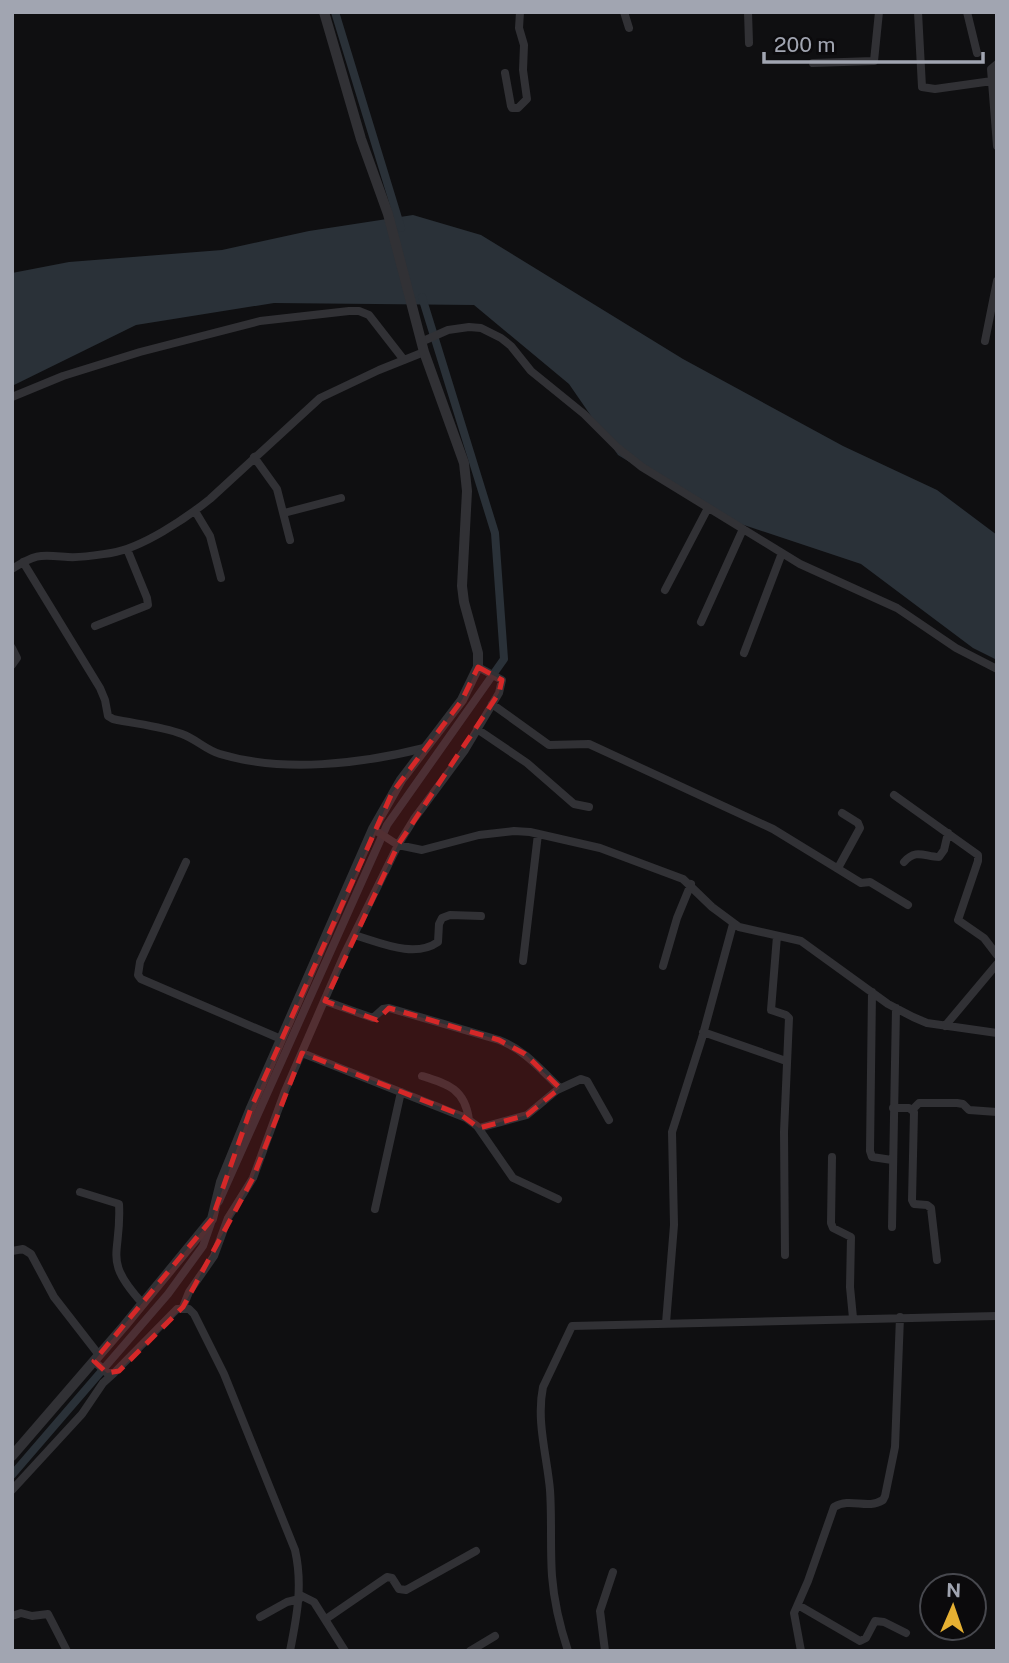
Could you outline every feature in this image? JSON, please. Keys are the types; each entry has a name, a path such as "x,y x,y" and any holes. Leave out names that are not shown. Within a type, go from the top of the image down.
{"street":[{"path":"12,1490 82,1414 95,1394 103,1366 143,1304 212,1219 224,1174 281,1039 392,793 462,700 478,667 478,653 462,586 467,491 464,463 422,345 388,214 361,139 324,12"},
{"path":"505,73 511,106 514,109 527,99 523,70 524,45 519,28 520,12"},
{"path":"624,12 629,28"},
{"path":"748,12 749,43"},
{"path":"813,63 874,61 879,12"},
{"path":"918,12 922,88 935,89 992,81"},
{"path":"967,12 976,53"},
{"path":"997,64 991,67 997,146"},
{"path":"985,341 997,281"},
{"path":"12,397 62,376 140,352 260,321 349,311 369,315 404,360"},
{"path":"12,569 23,562 47,554 79,556 127,549 195,511 320,398 404,360 422,345 448,330 481,328 502,338 531,371 584,414 629,457 813,571 897,608 956,648 997,669"},
{"path":"254,457 277,489 290,540"},
{"path":"284,513 341,498"},
{"path":"665,590 708,508"},
{"path":"195,511 210,536 221,578"},
{"path":"701,622 743,529"},
{"path":"95,626 148,605 127,549"},
{"path":"744,653 782,553"},
{"path":"23,562 100,688 106,700 108,716 113,719 180,733 218,754 257,762 307,764 372,761 424,748"},
{"path":"12,648 17,657 12,664"},
{"path":"12,1456 103,1366 183,1307 189,1292 214,1256 229,1218 253,1178 285,1091 354,935 398,845 477,729 501,687 502,680 478,667"},
{"path":"492,704 549,745 589,744 684,790 755,820 861,883 870,882 908,905"},
{"path":"477,729 527,762 574,804 589,807"},
{"path":"894,795 978,857 958,920 984,938 997,955"},
{"path":"838,868 860,828 858,823 842,813"},
{"path":"376,831 398,845 422,849 492,833 523,831 611,852 673,874 691,884 712,907 733,924 748,931 801,941 896,1009 928,1023 997,1033"},
{"path":"904,862 917,853 939,857 944,850 948,833"},
{"path":"523,961 538,834"},
{"path":"186,862 140,962 138,975 141,979 281,1039"},
{"path":"663,966 677,918 691,884"},
{"path":"354,935 406,949 417,949 438,942 440,921 446,916 481,916"},
{"path":"666,1323 674,1225 672,1132 733,924"},
{"path":"777,936 770,1008 773,1012 789,1018 783,1132 785,1255"},
{"path":"945,1026 997,964"},
{"path":"872,992 870,1151 872,1157 892,1160"},
{"path":"325,1001 373,1018 383,1009 389,1008 511,1044 560,1088"},
{"path":"892,1227 896,1009"},
{"path":"703,1032 786,1061"},
{"path":"302,1053 469,1120 479,1128 513,1178 558,1199"},
{"path":"422,1076 453,1087 466,1105 469,1120"},
{"path":"479,1128 527,1115 560,1088 585,1079 609,1120"},
{"path":"374,1209 401,1092"},
{"path":"937,1260 930,1208 927,1205 914,1204 912,1200 912,1109 919,1102 957,1103 963,1104 969,1110 997,1112"},
{"path":"893,1108 912,1109"},
{"path":"832,1157 831,1223 833,1228 851,1237 850,1287 853,1318"},
{"path":"80,1192 119,1204 114,1253 116,1264 125,1283 143,1304"},
{"path":"12,1251 23,1249 31,1254 60,1306 103,1366"},
{"path":"183,1307 194,1314 224,1374 295,1550 303,1597 290,1651"},
{"path":"568,1651 557,1609 552,1574 550,1490 542,1423 543,1387 572,1326 997,1315"},
{"path":"801,1651 794,1615 834,1507 852,1502 874,1505 883,1500 895,1447 900,1317"},
{"path":"326,1619 387,1577 392,1578 399,1589 406,1590 476,1551"},
{"path":"605,1651 600,1611 613,1572"},
{"path":"260,1617 287,1602 303,1597"},
{"path":"303,1597 326,1619 345,1651"},
{"path":"798,1605 860,1641 866,1638 875,1621 906,1633"},
{"path":"12,1616 48,1614 67,1651"},
{"path":"470,1651 495,1636"}],"highlighted area":[{"path":"478,667 490,672 502,680 499,693 398,845 325,1001 377,1020 389,1008 499,1040 525,1054 560,1088 527,1115 479,1128 461,1115 302,1053 253,1178 183,1307 119,1371 107,1373 94,1361 212,1219 251,1108 392,793 462,700"}],"shaded area":[{"path":"413,215 481,235 683,359 843,446 937,490 997,535 997,660 973,648 861,564 720,517 618,455 569,384 474,305 274,303 136,325 12,386 12,273 69,262 222,250 309,231"}],"waterway":[{"path":"335,12 401,228"},
{"path":"219,1201 387,825 504,659 495,533 422,297"},
{"path":"12,1475 168,1294 203,1246 211,1223"}]}
